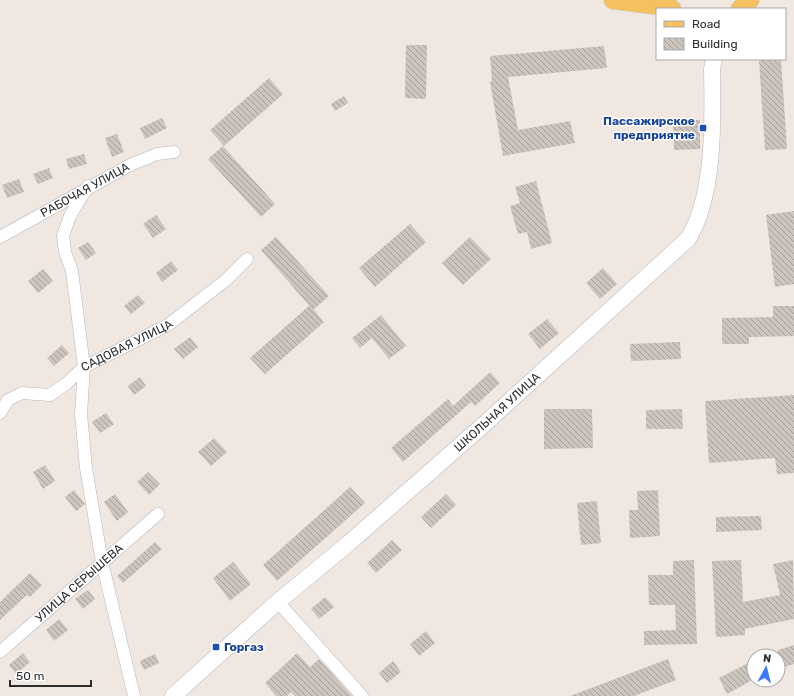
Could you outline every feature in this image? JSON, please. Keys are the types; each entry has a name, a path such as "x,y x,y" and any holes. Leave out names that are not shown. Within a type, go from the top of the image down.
{"main road":[{"path":"613,0 669,5"},
{"path":"741,8 750,0"},
{"name":"ШКОЛЬНАЯ УЛИЦА","path":"173,696 278,602 349,543 480,428 688,239 697,224 705,196 710,151 712,62"}],"street":[{"name":"РАБОЧАЯ УЛИЦА","path":"0,237 88,186 130,165 157,154 174,152"},
{"path":"88,186 70,216 63,236 65,252 72,271 84,368 81,414 86,468 102,562 134,696"},
{"name":"САДОВАЯ УЛИЦА","path":"0,413 8,400 22,393 50,394 67,383 84,368 168,325 226,280 247,259"},
{"name":"УЛИЦА СЕРЫШЕВА","path":"0,652 158,514"},
{"path":"278,602 362,696"}],"building":[{"path":"406,45 427,45 426,99 405,98"},
{"path":"604,46 607,68 508,77 518,130 570,121 575,143 503,156 490,82 492,81 490,56"},
{"path":"759,60 781,60 787,149 765,150"},
{"path":"269,78 283,94 224,146 210,130"},
{"path":"344,96 348,103 335,111 331,104"},
{"path":"162,118 167,128 145,139 140,128"},
{"path":"673,120 700,120 700,149 674,150"},
{"path":"117,134 124,152 112,157 105,138"},
{"path":"223,146 275,204 261,217 208,159"},
{"path":"84,154 87,164 69,169 66,159"},
{"path":"49,168 53,178 38,184 33,174"},
{"path":"19,179 24,192 7,198 2,185"},
{"path":"536,181 552,243 531,249 527,232 518,234 510,206 520,203 515,187"},
{"path":"794,211 794,284 775,287 766,215"},
{"path":"156,215 166,229 153,238 143,224"},
{"path":"410,224 426,242 375,287 359,268"},
{"path":"276,237 329,296 313,310 261,250"},
{"path":"470,237 491,259 463,285 442,263"},
{"path":"88,242 96,253 86,260 78,248"},
{"path":"171,261 178,270 162,282 156,273"},
{"path":"603,268 617,284 600,299 586,283"},
{"path":"43,269 53,281 38,293 28,281"},
{"path":"138,295 145,303 131,314 124,306"},
{"path":"310,305 324,322 265,374 250,358"},
{"path":"773,306 794,306 794,336 749,337 749,344 722,344 722,318 773,317"},
{"path":"381,315 406,346 389,359 372,338 360,348 352,338"},
{"path":"547,319 559,333 540,349 528,334"},
{"path":"190,337 198,347 183,359 174,349"},
{"path":"680,342 681,359 631,361 630,344"},
{"path":"62,345 69,353 54,366 47,358"},
{"path":"490,372 500,383 475,406 471,402 403,462 391,448 448,399 453,406"},
{"path":"140,377 146,386 134,395 128,386"},
{"path":"794,395 794,473 777,474 775,458 709,463 705,401"},
{"path":"544,409 592,409 593,448 544,449"},
{"path":"682,409 683,429 646,429 646,410"},
{"path":"106,413 114,424 100,433 92,422"},
{"path":"214,438 227,452 211,466 198,452"},
{"path":"45,465 55,481 43,489 33,472"},
{"path":"148,472 160,484 149,495 137,482"},
{"path":"350,487 365,503 277,581 263,565"},
{"path":"74,490 85,504 76,511 65,497"},
{"path":"658,490 660,536 630,538 629,510 638,510 637,491"},
{"path":"115,494 128,512 117,521 104,502"},
{"path":"446,494 456,505 431,528 421,517"},
{"path":"597,501 601,543 581,545 577,503"},
{"path":"761,516 762,530 716,532 716,517"},
{"path":"392,540 402,550 376,573 367,563"},
{"path":"155,542 162,549 123,583 117,576"},
{"path":"694,560 697,644 644,645 644,631 676,630 675,605 649,605 648,575 673,575 673,561"},
{"path":"741,560 743,602 780,595 773,564 793,560 794,619 745,629 745,635 716,637 712,561"},
{"path":"233,562 251,584 230,601 213,578"},
{"path":"30,573 42,585 30,597 27,595 0,620 0,602"},
{"path":"88,590 95,599 83,609 75,599"},
{"path":"325,597 334,607 319,619 311,609"},
{"path":"59,619 68,630 54,641 46,630"},
{"path":"426,631 435,643 419,656 410,644"},
{"path":"794,645 794,664 786,666 786,648 784,648"},
{"path":"23,653 30,662 16,674 9,665"},
{"path":"297,653 310,667 319,659 352,696 295,696 291,692 287,696 276,696 265,683"},
{"path":"155,654 159,663 144,670 140,661"},
{"path":"668,659 676,680 634,696 570,696"},
{"path":"393,661 401,672 387,683 379,673"},
{"path":"746,664 746,683 727,694 719,678"}],"place":[{"name":"Пассажирское предприятие","path":"703,128"},
{"name":"Горгаз","path":"216,647"}]}
